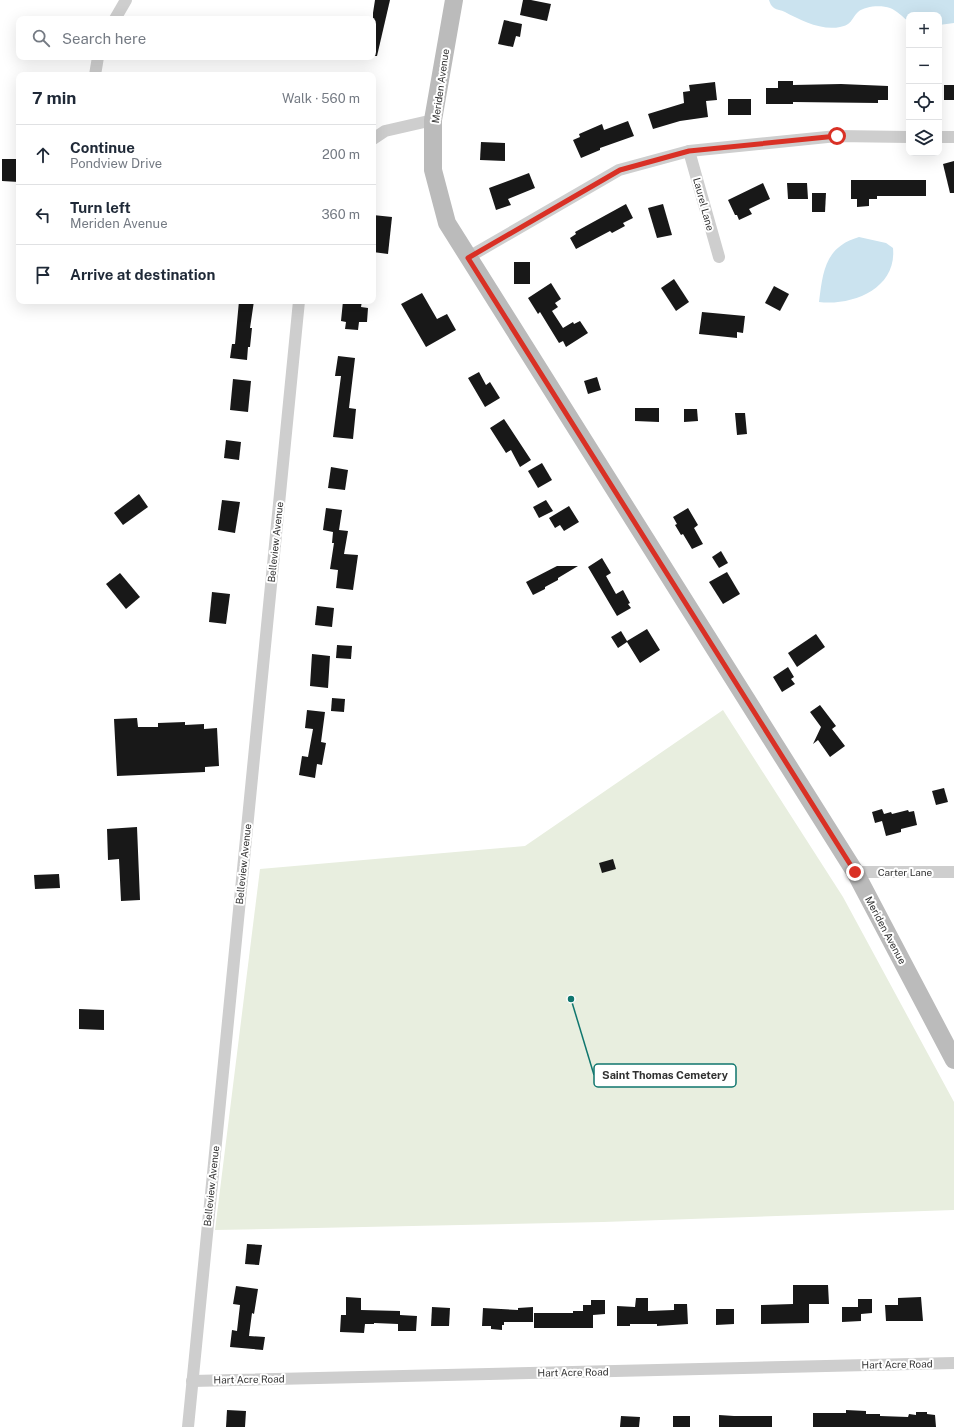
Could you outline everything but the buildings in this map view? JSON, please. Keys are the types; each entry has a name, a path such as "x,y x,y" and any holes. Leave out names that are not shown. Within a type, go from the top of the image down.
{"main road":[{"name":"Meriden Avenue","path":"454,0 433,120 433,170 447,223 855,872 954,1060"}],"street":[{"path":"117,16 126,0"},
{"path":"96,72 98,60"},
{"path":"376,137 385,131 433,120"},
{"path":"468,258 620,170 689,151 837,136 906,137"},
{"path":"942,137 954,137"},
{"name":"Laurel Lane","path":"689,151 718,257"},
{"name":"Belleview Avenue","path":"188,1427 299,304"},
{"name":"Carter Lane","path":"855,872 954,872"},
{"name":"Hart Acre Road","path":"192,1380 954,1363"}],"green space":[{"path":"723,710 843,897 954,1102 954,1210 603,1222 215,1230 260,869 525,846"}],"water":[{"path":"769,0 954,0 954,23 942,25 942,12 906,12 906,20 892,9 878,6 861,10 847,25 833,28 811,24 784,11 775,9"},
{"path":"859,237 886,243 893,248 892,262 888,274 880,284 870,292 858,297 832,303 819,302 824,270 832,254 848,241"}],"place":[{"name":"Saint Thomas Cemetery","path":"571,999"}],"route":[{"path":"837,136 689,151 620,170 468,258 855,872"}]}
